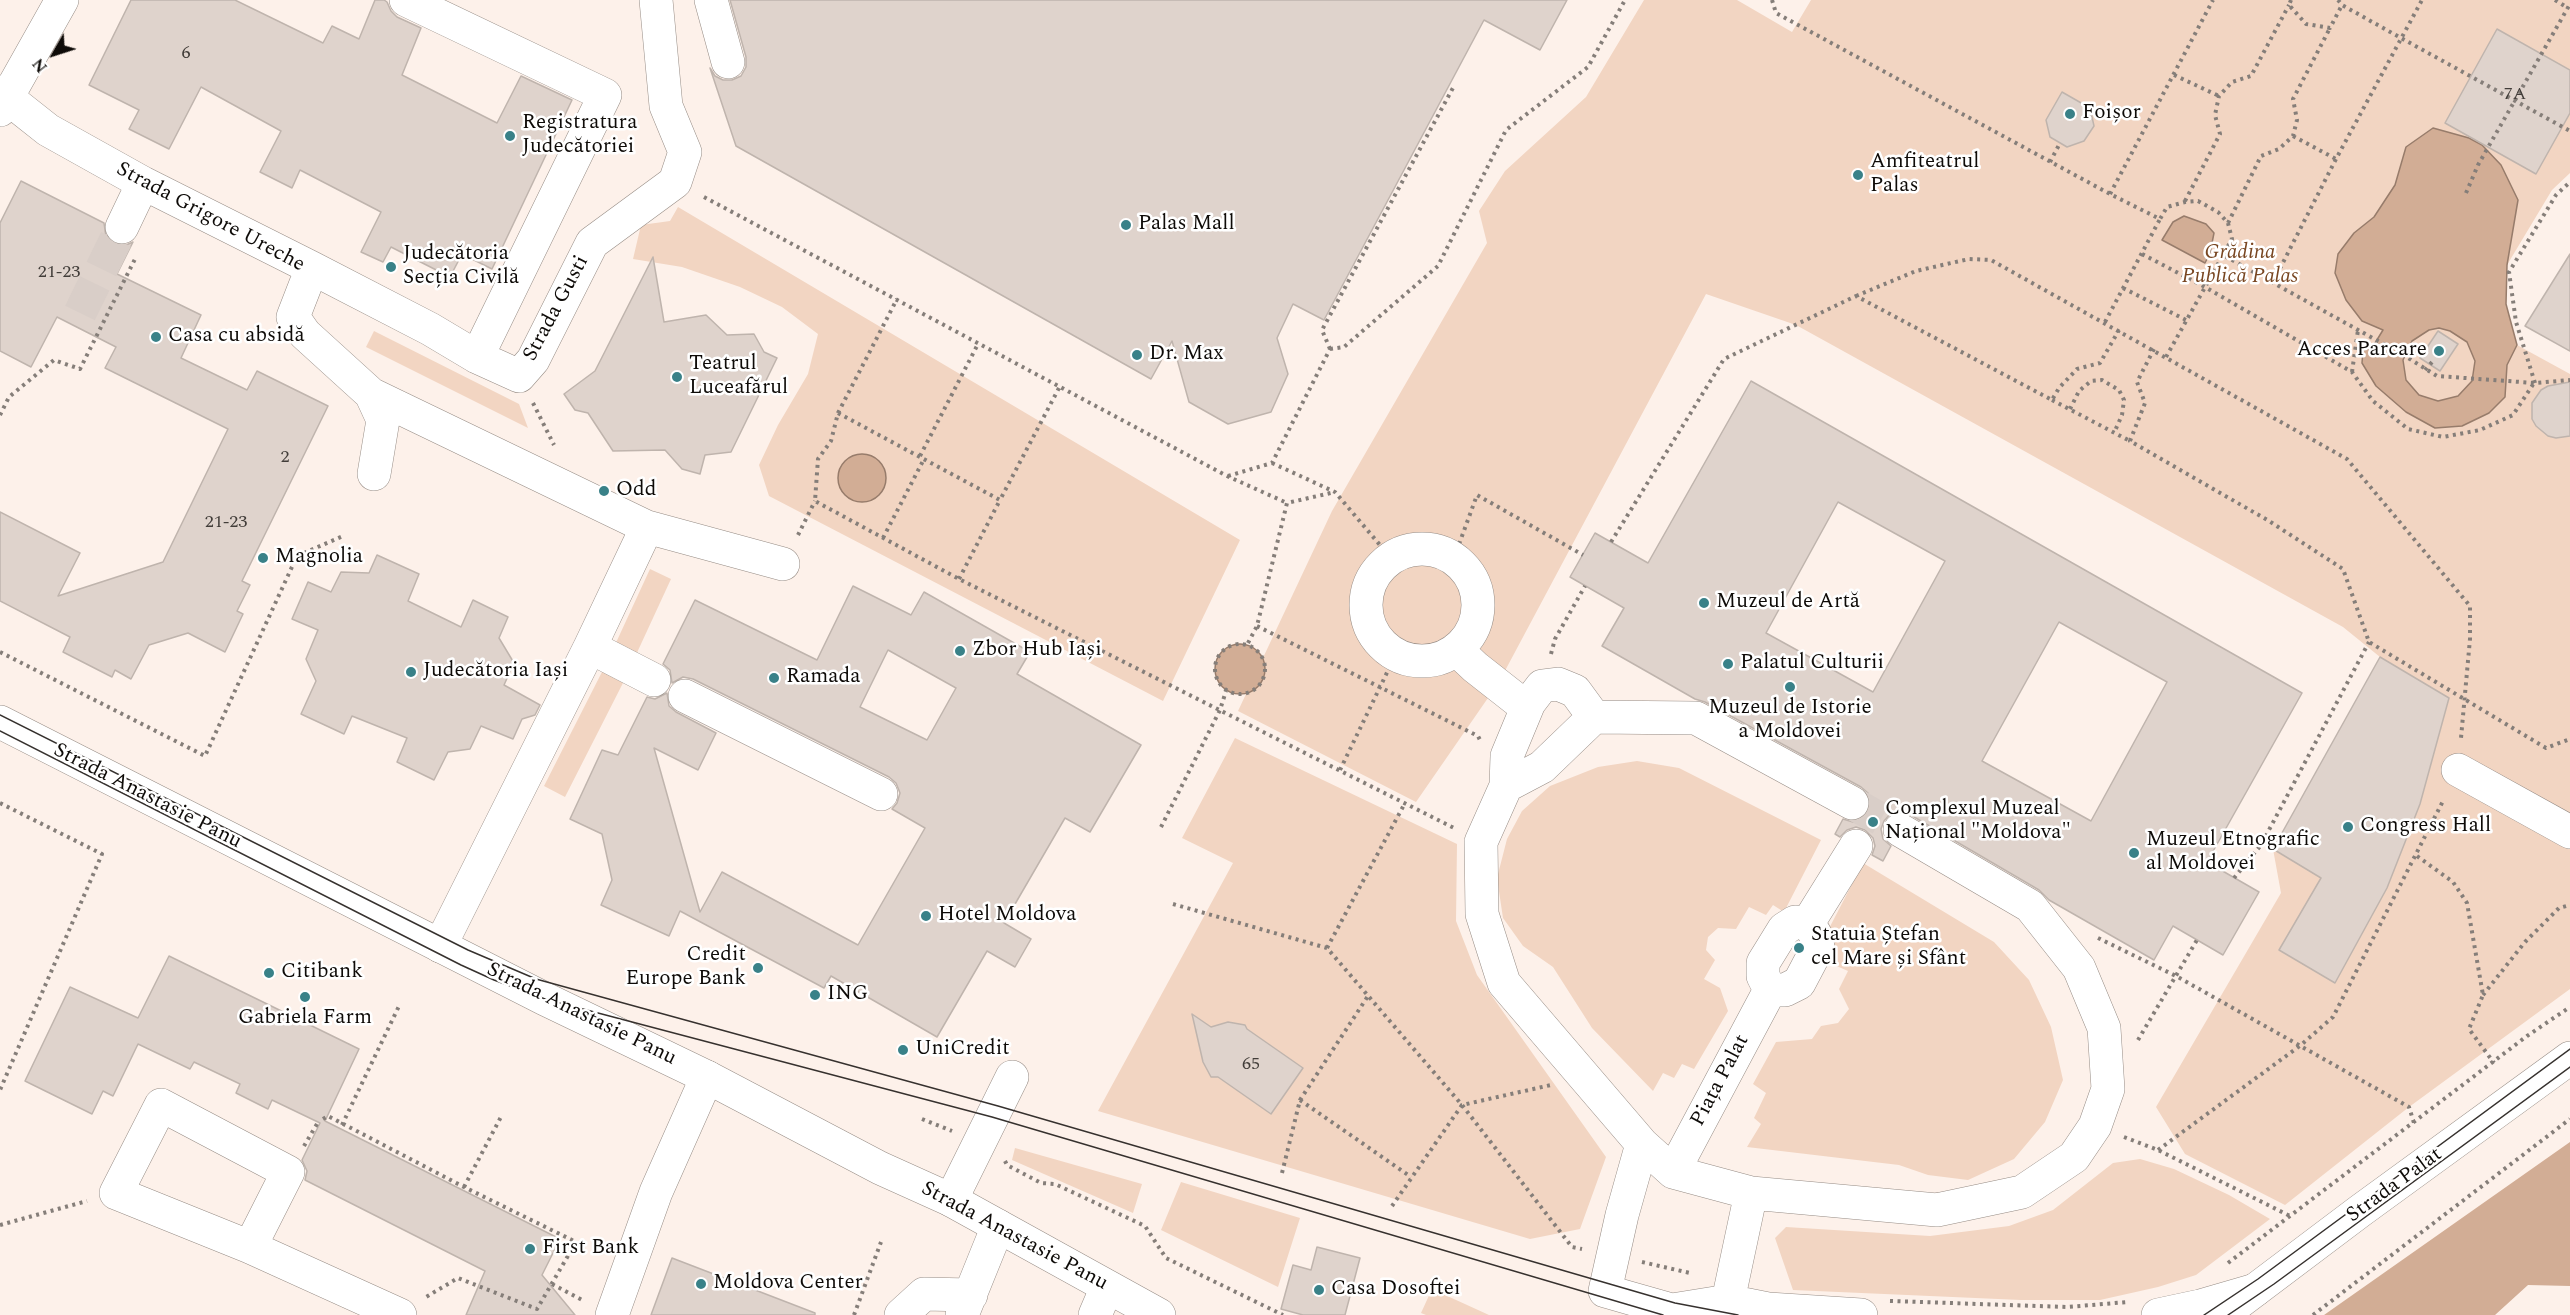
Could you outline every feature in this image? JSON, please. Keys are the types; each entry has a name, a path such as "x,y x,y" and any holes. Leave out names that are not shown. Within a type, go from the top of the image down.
{"main road":[{"path":"3,100 62,0"},
{"path":"406,0 605,95 477,357"},
{"path":"656,0 666,106 685,152 675,182"},
{"path":"711,0 728,62"},
{"name":"Strada Grigore Ureche","path":"3,100 48,130 143,183 312,268 292,317 305,334 371,394 647,527 783,564"},
{"name":"Strada Gusti","path":"519,376 533,360 592,243 675,182"},
{"path":"122,227 143,183"},
{"path":"312,268 430,329 477,357 519,376"},
{"name":"Strada Grigore Ureche","path":"371,394 383,420 374,474"},
{"path":"440,946 590,647 606,592 647,527"},
{"path":"1422,548 1438,551 1454,558 1466,569 1474,584 1478,600 1477,616 1471,632 1457,650 1434,660 1419,661 1388,650 1376,636 1368,620 1366,603 1369,585 1378,570 1391,558 1406,551 1422,548"},
{"path":"590,647 654,680"},
{"path":"1457,650 1517,699 1536,694 1558,684 1575,691 1594,717"},
{"path":"1536,694 1507,756 1506,786 1481,842 1482,915 1504,983 1587,1077 1641,1144 1673,1172 1751,1193 1937,1210 2022,1192 2074,1157 2095,1126 2108,1089 2103,1028 2079,968 2030,906 1900,830"},
{"path":"686,696 881,794"},
{"path":"1506,786 1542,767 1594,717 1696,718 1852,803"},
{"name":"Strada Anastasie Panu","path":"0,722 440,946 707,1077 880,1168 951,1200 998,1226 1101,1301 1159,1315"},
{"path":"2458,770 2570,832"},
{"name":"Piața Palat","path":"1673,1172 1770,990 1785,990 1798,983 1818,947 1815,934 1808,923 1856,846"},
{"name":"Strada Palat","path":"2222,1315 2570,1058"},
{"path":"612,1315 656,1192 707,1077"},
{"path":"951,1200 1012,1077"},
{"path":"250,1247 288,1172 161,1105 116,1193 250,1247 400,1314"},
{"path":"1641,1144 1605,1291 1672,1312 1731,1292 1768,1309 1875,1308"},
{"path":"1731,1292 1751,1193"},
{"path":"901,1315 924,1294 967,1305 998,1226"},
{"path":"2147,1308 2200,1306 2257,1290"}],"path":[{"path":"1330,349 1344,347 1438,266 1506,130 1588,67 1624,0"},
{"path":"1772,0 1776,13 2160,219"},
{"path":"2110,194 2213,0"},
{"path":"2338,0 2342,5 2401,39 2570,131"},
{"path":"2273,282 2422,0"},
{"path":"2466,193 2478,165 2569,6 2554,0"},
{"path":"2184,202 2220,134 2215,115 2219,96 2232,82 2250,76 2290,2 2306,24 2331,28"},
{"path":"2228,222 2261,156 2279,150 2293,135 2297,120 2293,99 2342,5"},
{"path":"2174,75 2219,96"},
{"path":"1272,463 1330,349 1322,330 1454,86"},
{"path":"2293,135 2336,159"},
{"path":"2050,162 2060,143"},
{"path":"675,182 1227,476 1287,504 1335,492"},
{"path":"2535,383 2516,322 2509,272 2556,195 2570,182"},
{"path":"2105,322 2167,207 2198,201 2218,212 2228,222 2232,239 2166,357"},
{"path":"2142,254 2205,287 2352,372 2373,401 2408,429 2443,437 2480,430 2513,415 2535,383"},
{"path":"2223,255 2438,376 2535,383 2570,380"},
{"path":"0,415 9,397 54,360 80,369 136,256"},
{"path":"1611,542 1724,359 1856,296 1916,271 1969,259 1991,260 2154,349 2347,459 2470,606 2465,699 2458,770 2417,856 2333,1017 2301,1045 2158,1150"},
{"path":"2124,288 2186,320"},
{"path":"1856,296 2130,441 2269,521 2343,570 2369,642 2546,748 2570,739"},
{"path":"783,564 815,501 818,459 831,441 838,413 897,299"},
{"path":"2052,400 2059,388 2077,369 2100,363 2119,330"},
{"path":"2352,372 2358,330"},
{"path":"883,538 978,344"},
{"path":"2130,441 2145,404 2137,382 2154,349"},
{"path":"2426,370 2433,362"},
{"path":"519,376 579,494"},
{"path":"2070,409 2079,390 2091,381 2102,380 2120,390 2124,400 2122,415 2114,433"},
{"path":"960,579 1059,388"},
{"path":"838,413 1000,500"},
{"path":"1227,476 1272,463 1335,492 1391,558"},
{"path":"1454,558 1477,495 1583,555"},
{"path":"815,501 960,579 1481,842"},
{"path":"1248,643 1257,626 1287,504"},
{"path":"0,652 205,756 297,556 343,536"},
{"path":"1536,694 1555,639 1585,586"},
{"path":"1257,626 1478,736 1506,786"},
{"path":"2234,878 2261,845 2369,642"},
{"path":"1248,643 1261,654 1265,662 1264,678 1254,690 1246,694 1227,691 1216,676 1218,656 1228,647 1248,643"},
{"path":"1340,770 1396,654"},
{"path":"1161,827 1220,710 1227,691"},
{"path":"0,803 102,854 0,1090"},
{"path":"1327,948 1405,803"},
{"path":"2417,856 2453,882 2467,903 2483,994"},
{"path":"1173,904 1327,948 1462,1105 1572,1246 1612,1255 1731,1292"},
{"path":"2494,1063 2469,1029 2483,994 2525,942 2559,908 2570,905"},
{"path":"2092,936 2176,976 2409,1107 2414,1123"},
{"path":"2133,1048 2197,940"},
{"path":"1282,1173 1300,1100 1368,996"},
{"path":"342,1125 399,1006"},
{"path":"2223,1267 2570,1007"},
{"path":"1392,1206 1462,1105 1587,1077"},
{"path":"1300,1100 1411,1177"},
{"path":"464,1187 502,1115"},
{"path":"323,1119 328,1116 576,1242 537,1309 458,1278 400,1314"},
{"path":"922,1119 956,1133"},
{"path":"2313,1315 2570,1119"},
{"path":"2095,1126 2158,1150 2290,1216"},
{"path":"1004,1157 1007,1165 1041,1183 1055,1184 1145,1226 1166,1258 1283,1315"},
{"path":"0,1225 116,1193"},
{"path":"854,1315 881,1242"},
{"path":"1875,1308 2116,1305 2147,1308"}],"green space":[{"name":"Grădina Publică Palas","path":"1644,0 1737,0 1792,32 1811,0 2570,0 2570,173 2552,190 2507,265 2506,304 2517,345 2570,374 2570,989 2409,1107 2285,1205 2185,1154 2156,1107 2281,893 2273,849 2321,878 2279,950 2335,983 2387,888 2420,804 2448,698 2380,657 2343,627 1796,325 1706,294 1499,682 1416,802 1238,711 1332,511 1487,243 1479,211 1505,171 1586,97"},
{"path":"678,207 1240,540 1163,701 769,496 759,465 778,425 808,374 818,334 782,307 740,287 682,267 633,259 641,225 670,221"},
{"path":"374,331 519,404 528,428 366,347"},
{"path":"650,569 671,579 635,657 614,647"},
{"path":"603,670 624,681 565,797 544,786"},
{"path":"1235,738 1457,844 1456,921 1477,975 1606,1157 1580,1229 1530,1239 1098,1111 1233,863 1182,838"},
{"path":"1637,761 1679,768 1821,840 1784,912 1773,905 1766,915 1749,907 1736,929 1718,928 1708,937 1706,950 1715,960 1704,979 1720,988 1728,1011 1694,1069 1682,1064 1674,1078 1663,1073 1653,1091 1592,1028 1553,967 1523,946 1503,918 1497,878 1507,839 1522,811 1550,786 1598,767"},
{"path":"1863,863 1994,942 2029,980 2051,1027 2063,1080 2045,1122 2014,1159 1968,1180 1928,1175 1899,1165 1747,1147 1761,1124 1754,1118 1766,1093 1753,1084 1776,1042 1812,1039 1821,1026 1838,1023 1849,1009 1839,989 1848,971 1832,964 1837,951 1822,942"},
{"path":"1015,1148 1142,1184 1133,1213 1012,1160"},
{"path":"2140,1159 2174,1169 2229,1195 2270,1219 2196,1275 2158,1287 2100,1300 2021,1300 1793,1290 1775,1238 1786,1227 1930,1236 2009,1226 2053,1210 2113,1163"},
{"path":"1181,1182 1300,1218 1278,1287 1161,1230"},
{"path":"1432,1289 1489,1315 1426,1315 1421,1313"}],"shaded area":[{"path":"2433,128 2469,138 2482,145 2501,165 2518,200 2507,265 2506,304 2517,345 2507,365 2505,397 2489,413 2462,426 2435,428 2406,412 2376,386 2362,363 2363,350 2372,348 2383,330 2362,321 2346,300 2335,273 2338,254 2354,233 2374,217 2395,185 2406,147","holes":["2439,328 2450,331 2467,342 2475,361 2472,381 2458,396 2438,401 2419,395 2406,380 2403,360 2412,341 2429,330"]},
{"path":"2184,216 2206,224 2214,233 2210,253 2205,263 2162,240 2173,222"},
{"path":"857,454 867,454 882,464 886,478 885,487 876,498 867,502 857,502 842,492 838,483 838,473 848,458"},
{"path":"1235,644 1245,644 1258,651 1265,664 1265,674 1258,687 1245,694 1235,694 1226,690 1219,683 1215,674 1215,664 1219,655 1226,648"},
{"path":"2570,1142 2570,1286 2528,1285 2495,1315 2324,1315"}],"building":[{"path":"131,0 235,0 323,43 332,26 359,39 375,0 384,0 397,17 421,28 402,75 497,123 521,76 572,100 492,269 462,254 450,277 391,247 383,262 361,252 381,212 300,170 292,188 260,172 281,131 201,87 169,149 129,129 139,110 89,85"},
{"name":"Palas Mall","path":"730,0 1567,0 1540,50 1484,20 1324,320 1293,304 1277,338 1288,374 1271,412 1228,424 1189,402 1172,341 1151,379 736,146 710,68 715,76 723,80 732,80 741,76 746,67 746,57"},
{"path":"2497,29 2570,70 2570,113 2536,174 2445,123"},
{"name":"Foișor","path":"2062,92 2090,108 2094,126 2084,141 2067,147 2050,137 2046,120"},
{"path":"21,181 104,223 106,237 113,244 124,246 133,242 117,274 201,315 181,358 247,390 257,371 328,406 242,581 250,585 237,611 243,614 225,652 188,633 149,645 131,679 115,670 112,677 63,652 70,637 0,601 0,512 80,553 58,596 163,562 228,429 105,368 116,347 57,317 31,367 0,351 0,223"},
{"path":"2570,254 2570,351 2525,326"},
{"name":"Teatrul Luceafărul","path":"653,257 664,322 706,315 727,335 754,334 764,352 777,358 731,452 705,455 700,474 682,469 665,450 613,451 588,413 575,410 564,394 595,371"},
{"name":"Acces Parcare","path":"2438,331 2458,344 2440,371 2420,358"},
{"name":"Palatul Culturii","path":"1751,381 2302,693 2207,862 2259,892 2223,955 2173,926 2154,960 2049,900 2039,890 1909,814 1900,811 1891,813 1881,829 1883,839 1891,846 1883,861 1872,855 1875,846 1873,838 1865,830 1856,827 1847,830 1840,837 1835,834 1843,819 1853,822 1862,819 1868,812 1871,802 1868,793 1861,787 1705,702 1695,699 1602,646 1624,608 1570,577 1595,533 1648,563","holes":["1838,502 1945,561 1873,692 1766,633","2059,622 2167,682 2091,821 1982,761"]},
{"path":"2570,382 2570,436 2556,438 2548,436 2536,426 2532,419 2532,403 2541,390 2548,386"},
{"name":"Judecătoria Iași","path":"377,555 419,574 408,601 461,627 473,600 508,617 499,638 514,663 504,685 540,705 535,715 522,719 513,739 481,726 470,749 448,752 434,780 397,762 407,738 352,716 344,734 301,714 316,681 306,659 318,630 292,619 308,582 331,592 341,572 369,573"},
{"path":"853,586 911,615 924,592 1030,652 1017,674 1141,745 1090,832 1065,818 1004,923 1031,939 1015,967 987,951 937,1037 831,976 824,988 680,911 669,936 601,905 612,880 602,834 570,819 602,750 618,755 647,697 655,699 667,693 669,706 676,712 716,733 698,770 654,748 700,912 722,872 858,945 925,828 892,809 900,793 896,783 889,777 693,679 683,677 672,683 670,670 663,664 695,600 817,660","holes":["888,650 956,688 927,740 860,707"]},
{"name":"Congress Hall","path":"2380,657 2449,698 2420,804 2387,888 2335,983 2279,950 2321,878 2273,849"},
{"path":"169,956 359,1049 325,1121 560,1239 542,1275 575,1315 466,1315 485,1271 305,1180 307,1171 302,1160 320,1123 272,1100 268,1109 236,1093 240,1084 194,1062 190,1069 138,1044 113,1096 103,1091 92,1114 25,1081 70,987 138,1018"},
{"path":"1192,1014 1211,1027 1228,1022 1245,1025 1247,1029 1303,1068 1271,1114 1218,1077 1211,1077 1203,1062"},
{"name":"Casa Dosoftei","path":"1317,1247 1360,1258 1345,1315 1303,1315 1281,1309 1293,1265 1311,1270"},
{"name":"Moldova Center","path":"672,1258 815,1313 815,1315 651,1315"}],"tunnel":[{"path":"80,313 122,227"},
{"path":"1852,803 1900,830"}],"tram line":[{"path":"0,715 468,950 536,979 998,1106 1675,1303 1738,1315"},
{"path":"0,731 461,965 545,999 992,1117 1663,1315"},
{"path":"2204,1315 2258,1279 2570,1049"},
{"path":"2228,1315 2274,1284 2570,1067"}],"place":[{"name":"Foișor","path":"2070,114"},
{"name":"Registratura Judecătoriei","path":"510,136"},
{"name":"Amfiteatrul Palas","path":"1858,175"},
{"name":"Palas Mall","path":"1126,225"},
{"name":"Judecătoria Secția Civilă","path":"391,267"},
{"name":"Casa cu absidă","path":"156,337"},
{"name":"Acces Parcare","path":"2439,351"},
{"name":"Dr. Max","path":"1137,355"},
{"name":"Teatrul Luceafărul","path":"677,377"},
{"name":"Odd","path":"604,491"},
{"name":"Magnolia","path":"263,558"},
{"name":"Muzeul de Artă","path":"1704,603"},
{"name":"Zbor Hub Iași","path":"960,651"},
{"name":"Palatul Culturii","path":"1728,664"},
{"name":"Judecătoria Iași","path":"411,672"},
{"name":"Ramada","path":"774,678"},
{"name":"Muzeul de Istorie a Moldovei","path":"1790,687"},
{"name":"Complexul Muzeal Național \"Moldova\"","path":"1873,822"},
{"name":"Congress Hall","path":"2348,827"},
{"name":"Muzeul Etnografic al Moldovei","path":"2134,853"},
{"name":"Hotel Moldova","path":"926,916"},
{"name":"Statuia Ștefan cel Mare și Sfânt","path":"1799,948"},
{"name":"Credit Europe Bank","path":"758,968"},
{"name":"Citibank","path":"269,973"},
{"name":"ING","path":"815,995"},
{"name":"Gabriela Farm","path":"305,997"},
{"name":"UniCredit","path":"903,1050"},
{"name":"First Bank","path":"530,1249"},
{"name":"Moldova Center","path":"701,1284"},
{"name":"Casa Dosoftei","path":"1319,1290"}]}
